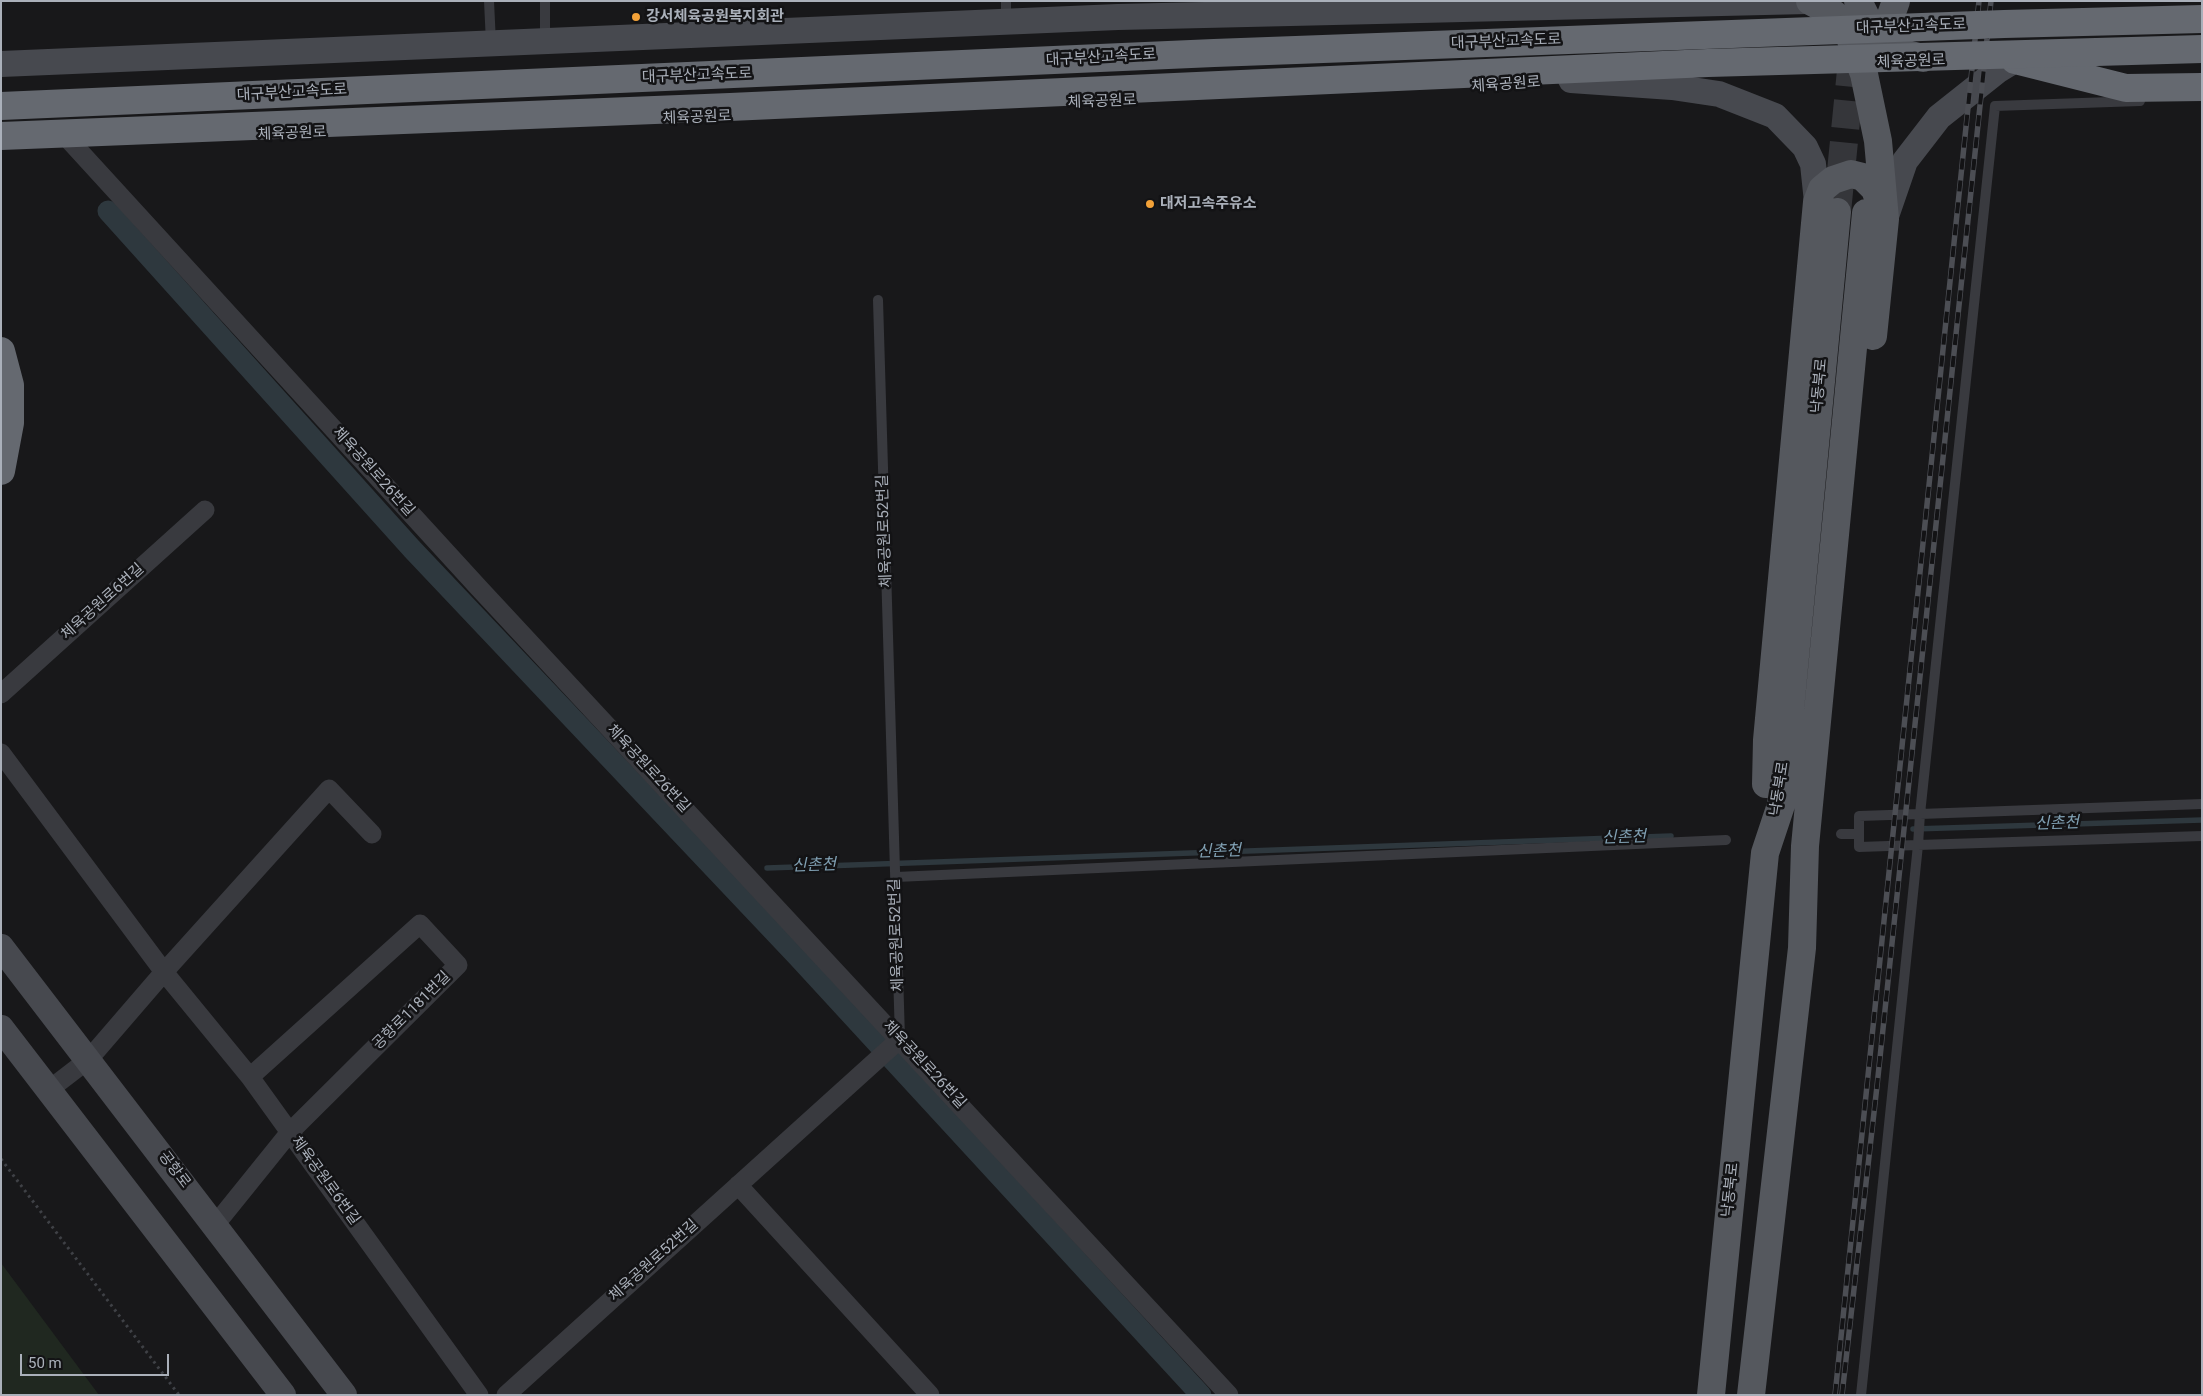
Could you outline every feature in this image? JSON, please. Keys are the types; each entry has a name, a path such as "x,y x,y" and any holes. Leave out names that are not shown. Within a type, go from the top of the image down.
{"highway":[{"name":"대구부산고속도로","path":"1,106 1204,54 2004,24 2202,19"},
{"name":"대구부산고속도로","path":"1,136 740,107 1698,64 2202,49"},
{"path":"2015,60 2126,88 2202,87"},
{"path":"1,351 10,385 10,423 1,471"}],"main road":[{"path":"1508,8 1542,1"},
{"path":"1,64 545,41 1006,11 1118,16 1809,1 1834,14 1849,35 1865,50"},
{"path":"1802,948 1824,830 1875,216 1878,141 1865,50 1870,25 1858,1"},
{"path":"1865,50 1890,18 1896,1"},
{"path":"1815,66 1865,50 1889,45 1907,54 1944,61"},
{"name":"체육공원로","path":"1944,61 2202,55"},
{"path":"1875,216 1905,161 1939,117 1997,71 2015,60"},
{"name":"체육공원로","path":"1,143 1504,86 1571,80 1815,66"},
{"path":"1571,80 1672,87 1718,94 1774,116 1805,147 1827,207"},
{"path":"1765,853 1767,740 1827,207 1822,189 1832,180 1851,174 1863,177 1875,189 1875,216"},
{"name":"낙동북로","path":"1711,1395 1765,853 1781,805 1827,207"},
{"name":"낙동북로","path":"1751,1395 1802,948 1805,846 1875,216"},
{"name":"공항로","path":"1,947 89,1059 344,1395"},
{"path":"1,1028 283,1395"},
{"path":"1768,1246 1770,1395"}],"street":[{"name":"체육공원로26번길","path":"70,141 479,588 1229,1395"},
{"name":"체육공원로6번길","path":"1,694 205,510"},
{"name":"체육공원로6번길","path":"1,753 164,972 250,1077 479,1395"},
{"path":"50,1090 89,1059 164,972 329,789 372,834"},
{"name":"공항로1181번길","path":"215,1225 290,1132 458,965 420,924 250,1077"},
{"name":"체육공원로52번길","path":"506,1395 900,1039"},
{"path":"738,1185 930,1395"}],"lane":[{"path":"489,1 491,43"},
{"path":"544,1 545,41"},
{"path":"1861,1395 1995,106 2152,101"},
{"name":"체육공원로52번길","path":"878,300 900,1039"},
{"path":"2202,804 1859,816 1859,847 2202,836"},
{"path":"1841,834 1859,834"},
{"path":"896,877 1726,840"}],"path":[{"path":"1,1159 179,1395"}],"shaded area":[{"path":"1,1263 99,1395 1,1395"}],"waterway":[{"path":"108,211 412,549 798,957 1201,1395"},
{"name":"신촌천","path":"1913,829 2202,820"},
{"name":"신촌천","path":"767,868 1671,836"},
{"name":"신촌천","path":"716,870 730,869"}],"tunnel":[{"path":"1837,212 1854,40"}],"railway":[{"path":"1835,1395 1979,1"},
{"path":"1842,1395 1877,1086 1991,1"}],"place":[{"name":"강서체육공원복지회관","path":"636,17"},
{"name":"대저고속주유소","path":"1150,204"}]}
